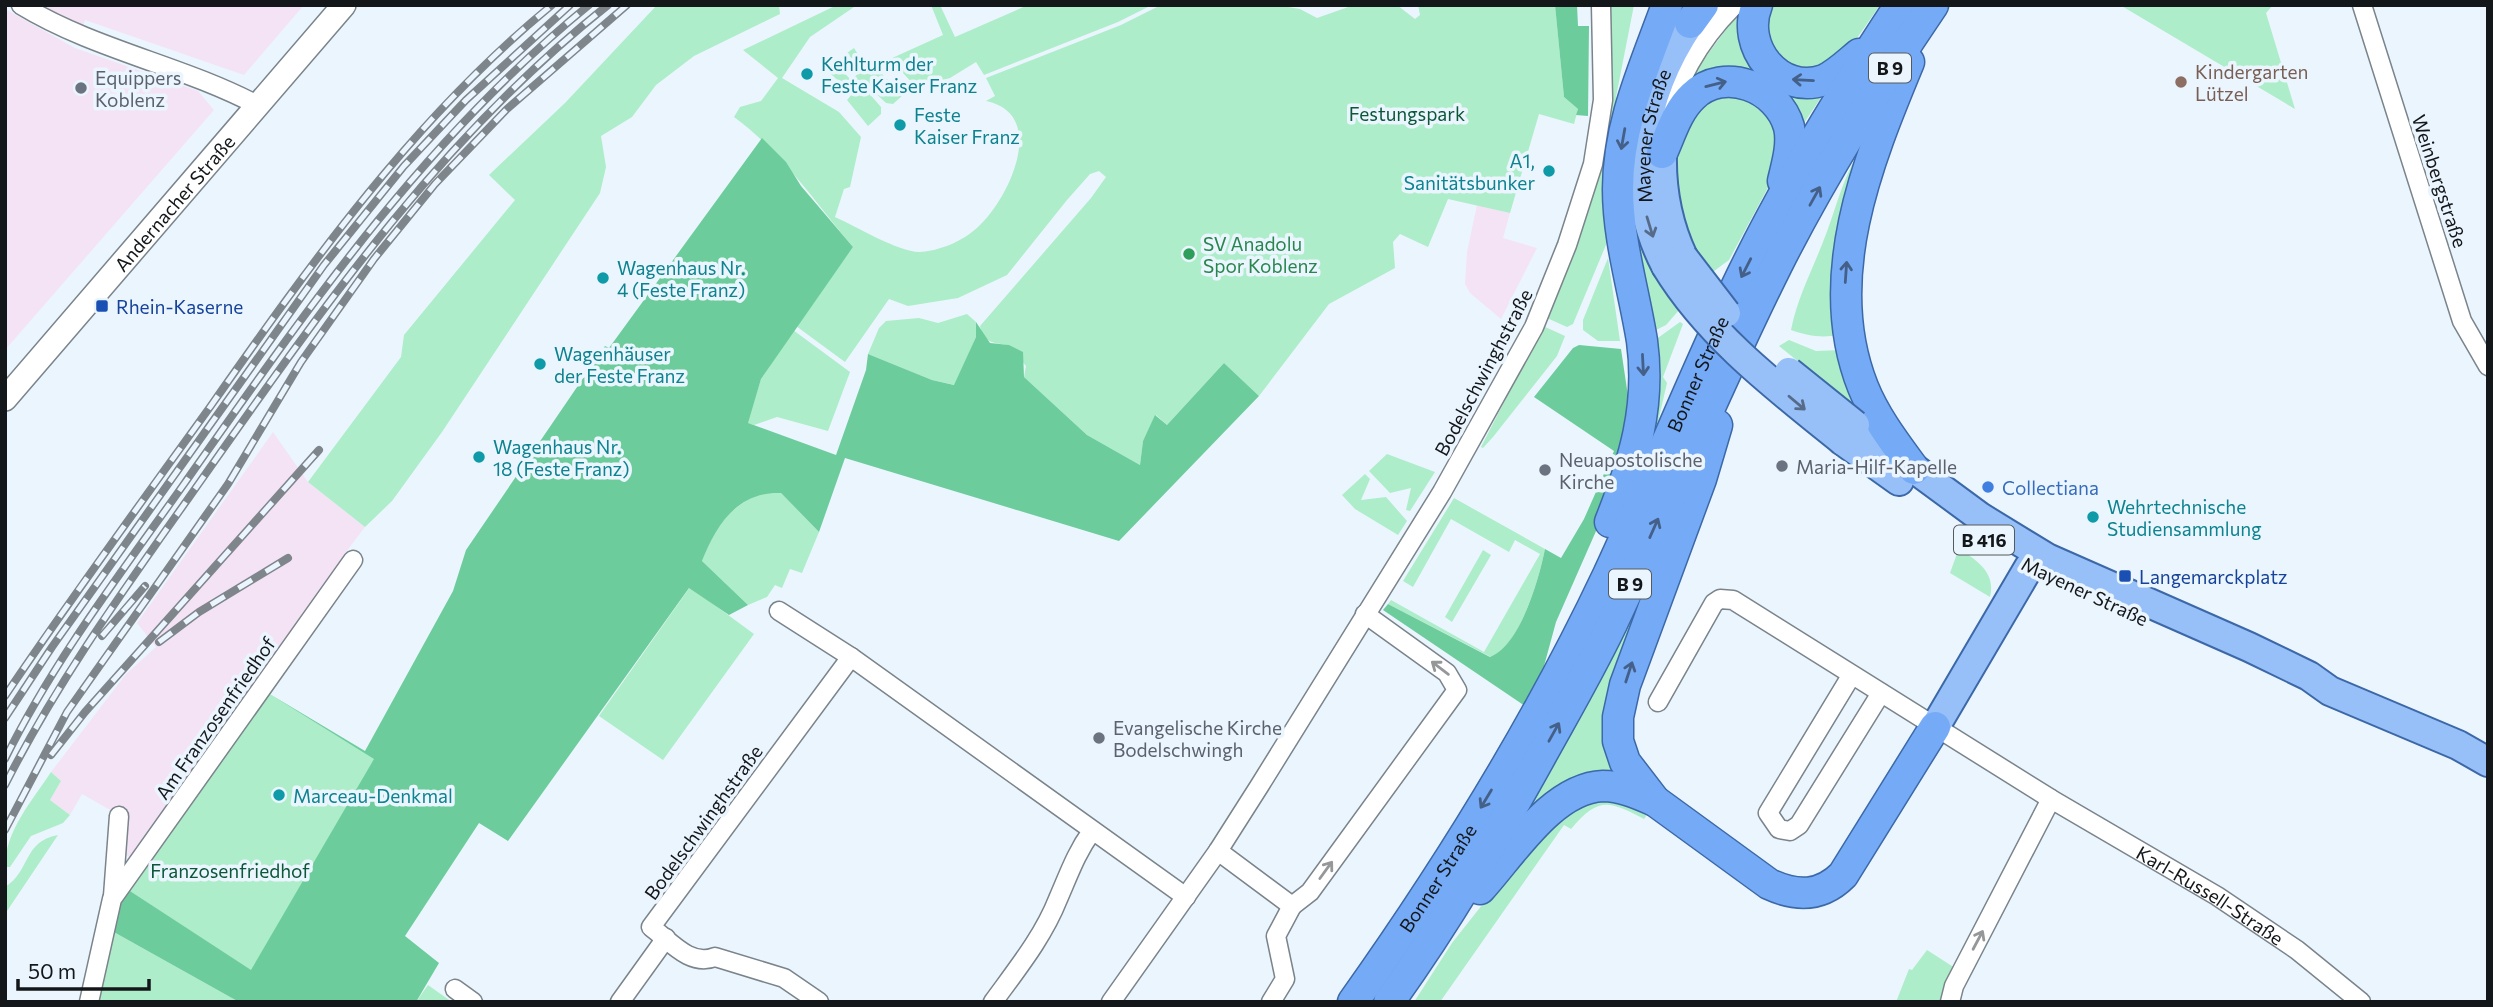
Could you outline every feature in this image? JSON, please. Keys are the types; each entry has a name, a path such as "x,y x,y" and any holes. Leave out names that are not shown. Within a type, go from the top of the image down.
{"highway":[{"path":"1757,5 1752,24 1758,54 1780,76 1794,81 1806,83 1823,80 1842,69 1880,35"},
{"name":"Bonner Straße","path":"1353,1002 1446,866 1520,745 1608,575 1708,349 1777,208 1842,94 1900,5"},
{"path":"1914,469 1874,411 1857,370 1847,321 1846,269 1875,149 1932,6"},
{"name":"Bonner Straße","path":"1389,1002 1425,952 1499,832 1581,682 1616,615 1777,266 1850,130 1932,6"},
{"path":"1544,697 1561,633 1625,485 1642,427 1642,343 1619,211 1620,157 1630,104 1688,10"},
{"path":"1662,153 1680,112 1695,94 1718,82 1732,80 1749,85 1766,94 1780,107 1789,126 1790,143 1777,208"},
{"path":"1655,801 1625,762 1618,741 1618,717 1632,662 1701,479 1723,399 1727,370"},
{"path":"1425,952 1542,817 1560,801 1581,790 1604,786 1626,790 1655,801 1769,884 1800,894 1821,891 1836,882 1852,863 1936,727"}],"main road":[{"name":"Mayener Straße","path":"1688,10 1656,86 1641,161 1641,187 1647,220 1675,262 1691,302 1730,343 1849,433 1969,530 2029,567 2298,684 2330,691 2458,745 2488,762"},
{"name":"Mayener Straße","path":"1662,153 1664,201 1674,238 1675,262"},
{"name":"Mayener Straße","path":"1849,433 1914,469 1980,517 2047,558 2257,651 2309,676 2330,691"},
{"path":"1936,727 2029,567"}],"street":[{"path":"21,5 52,24 86,39 221,86 257,105"},
{"name":"Andernacher Straße","path":"5,399 344,5"},
{"name":"Bodelschwinghstraße","path":"1111,1002 1218,851 1481,425 1537,318 1577,215 1598,141 1602,100 1601,5"},
{"name":"Mayener Straße","path":"1662,153 1666,117 1680,79 1703,39 1731,5"},
{"name":"Weinbergstraße","path":"2362,5 2462,321 2488,366"},
{"name":"Am Franzosenfriedhof","path":"112,899 353,560"},
{"name":"Karl-Russell-Straße","path":"1658,702 1714,603 1726,598 2052,799 2217,896 2297,950 2361,1002"},
{"path":"779,611 851,657 1186,897"},
{"path":"1271,1002 1284,979 1276,936 1292,905 1310,892 1457,690 1447,673 1365,614"},
{"name":"Bodelschwinghstraße","path":"666,938 651,927 851,657"},
{"path":"1851,676 1768,813 1779,829 1790,831 1799,825 1881,693"},
{"path":"1950,1002 1954,986 2052,799"},
{"name":"Am Franzosenfriedhof","path":"89,1002 112,899 120,832 119,816"},
{"path":"993,1002 1040,936 1059,899 1075,854 1092,831"},
{"path":"1218,851 1292,905"},
{"path":"620,1002 666,938 693,959 704,962 715,957 784,978 819,1002"},
{"path":"455,989 473,1002"}],"shaded area":[{"path":"38,5 304,5 244,75 85,20 81,33"},
{"path":"5,9 75,48 198,91 214,110 5,350"},
{"path":"1477,205 1510,213 1503,238 1537,248 1501,319 1470,293 1465,284 1467,252"},
{"path":"273,432 308,482 365,527 346,552 305,619 135,860 122,853 126,819 82,794 70,815 50,800 61,781 51,772 126,674 156,647 137,623"}],"green space":[{"path":"657,5 779,5 780,14 694,56 656,85 632,117 601,136 606,167 600,193 442,432 392,501 365,527 308,482 401,357 404,335 515,200 489,175 565,103"},
{"name":"Festungspark","path":"837,5 857,5 810,37 782,78 839,112 861,137 850,187 844,189 835,217 910,251 943,247 972,232 990,214 1011,178 1019,139 1016,122 1005,109 986,101 995,96 986,78 1121,25 1161,5 1276,5 1300,9 1317,18 1354,5 1397,5 1415,19 1420,15 1418,5 1555,5 1564,97 1578,109 1574,124 1539,114 1510,213 1448,199 1428,247 1400,234 1393,242 1395,268 1329,304 1259,396 1224,363 1167,425 1156,415 1143,441 1140,465 1087,435 1024,377 1026,366 1009,345 990,341 984,336 980,326 1091,198 1106,177 1099,171 1090,174 1067,200 1007,275 958,298 908,306 889,299 845,362 796,326 853,247 783,162 734,117 740,107 761,101 778,78 743,50"},
{"path":"931,5 940,5 955,37 1028,5 1152,5 1118,22 984,75 976,62 950,78 916,87 890,59 943,35"},
{"path":"1555,5 1577,5 1578,26 1589,26 1588,116 1576,115 1578,109 1564,97"},
{"path":"1610,5 1634,5 1616,97 1608,240 1573,324 1567,327 1547,318 1600,174 1609,124 1611,94"},
{"path":"1763,5 1880,5 1853,44 1815,74 1771,61"},
{"path":"2120,5 2273,5 2266,13 2295,109"},
{"path":"1740,11 1764,74 1697,85 1689,79"},
{"path":"854,48 871,75 879,71 903,95 893,104 886,103 871,89 867,91 881,107 881,114 868,126 847,100 853,93 828,72 836,64 851,80 862,70 847,53"},
{"path":"1778,85 1826,90 1800,129"},
{"path":"1724,87 1779,116 1777,171 1729,260 1710,274 1682,232 1672,170 1686,113"},
{"path":"762,138 786,162 801,186 853,247 761,379 748,423 836,455 866,370 868,354 932,380 954,385 976,337 976,322 990,343 1009,345 1023,352 1024,377 1087,435 1140,465 1143,441 1155,415 1167,425 1224,363 1259,396 1119,541 845,458 819,532 781,493 766,494 741,504 722,523 702,561 748,605 729,615 689,588 508,841 479,823 405,936 439,963 416,1002 239,1002 112,931 120,904 130,891 251,970 374,759 268,693 365,751 453,591 466,550 605,346 609,348"},
{"path":"1857,155 1863,157 1839,335 1815,336 1791,330 1801,295"},
{"path":"1631,187 1680,309 1666,325 1648,334"},
{"path":"1608,258 1620,341 1598,341 1583,330 1583,320"},
{"path":"967,314 976,322 976,337 955,385 932,380 868,354 879,328 886,321 919,318 938,323"},
{"path":"1680,322 1683,324 1663,377 1667,383 1648,465 1620,510 1655,340"},
{"path":"1543,326 1565,336 1557,356 1493,437 1481,447"},
{"path":"793,330 850,372 828,431 777,417 754,425 747,423 761,379"},
{"path":"1789,340 1816,351 1842,350 1872,421 1779,346"},
{"path":"1579,345 1621,349 1632,423 1600,522 1556,622 1541,677 1525,706 1383,610 1388,604 1490,657 1510,640 1533,593 1545,549 1561,558 1584,519 1614,451 1534,397 1573,348"},
{"path":"1387,454 1435,472 1410,511 1406,510 1411,488 1390,493 1369,471"},
{"path":"1694,466 1638,627 1626,782 1509,846"},
{"path":"1365,474 1370,479 1361,500 1386,497 1407,521 1398,535 1355,509 1342,495"},
{"path":"763,492 781,493 819,532 802,573 790,569 782,588 775,585 767,597 748,605 702,561 724,519"},
{"path":"1454,498 1545,549 1527,610 1511,639 1491,657 1388,604 1391,600 1484,652 1540,554 1515,540 1509,552 1451,519 1413,587 1403,581"},
{"path":"1959,548 1988,574 1990,597 1950,573"},
{"path":"1483,550 1491,555 1452,622 1445,617"},
{"path":"690,587 754,634 663,760 599,716"},
{"name":"Franzosenfriedhof","path":"268,693 375,759 251,971 130,891"},
{"path":"51,772 61,781 50,800 70,815 63,823 31,836 10,867 5,867 6,854 15,829"},
{"path":"1601,793 1649,812 1644,819 1621,808 1604,805 1589,811 1571,829 1564,825 1440,1002 1414,1002 1452,943 1546,824"},
{"path":"58,835 5,914 5,887 19,873 38,844"},
{"path":"112,931 239,1002 96,1002"},
{"path":"1927,950 1955,968 1943,992 1942,1002 1896,1002 1909,969 1912,970"},
{"path":"428,985 452,1002 416,1002"}],"railway":[{"path":"5,696 287,299 368,194 455,95 552,5"},
{"path":"5,718 52,647 324,265 404,166 466,100 570,5"},
{"path":"5,759 24,722 89,618 275,355 370,230 473,112 529,57 589,5"},
{"path":"5,785 51,702 101,623 344,282 441,164 493,109 549,55 608,5"},
{"path":"5,830 67,712 228,484 301,362 374,259 435,184 507,109 627,5"},
{"path":"51,755 85,712 319,450"},
{"path":"159,642 199,612 288,558"},
{"path":"102,636 145,586"}],"place":[{"name":"Kehlturm der Feste Kaiser Franz","path":"807,74"},
{"name":"Kindergarten Lützel","path":"2181,82"},
{"name":"Equippers Koblenz","path":"81,88"},
{"name":"Feste Kaiser Franz","path":"900,125"},
{"name":"A1, Sanitätsbunker","path":"1549,171"},
{"name":"SV Anadolu Spor Koblenz","path":"1189,254"},
{"name":"Wagenhaus Nr. 4 (Feste Franz)","path":"603,278"},
{"name":"Rhein-Kaserne","path":"102,306"},
{"name":"Wagenhäuser der Feste Franz","path":"540,364"},
{"name":"Wagenhaus Nr. 18 (Feste Franz)","path":"479,457"},
{"name":"Maria-Hilf-Kapelle","path":"1782,466"},
{"name":"Neuapostolische Kirche","path":"1545,470"},
{"name":"Collectiana","path":"1988,487"},
{"name":"Wehrtechnische Studiensammlung","path":"2093,517"},
{"name":"Langemarckplatz","path":"2125,576"},
{"name":"Evangelische Kirche Bodelschwingh","path":"1099,738"},
{"name":"Marceau-Denkmal","path":"279,795"}]}
